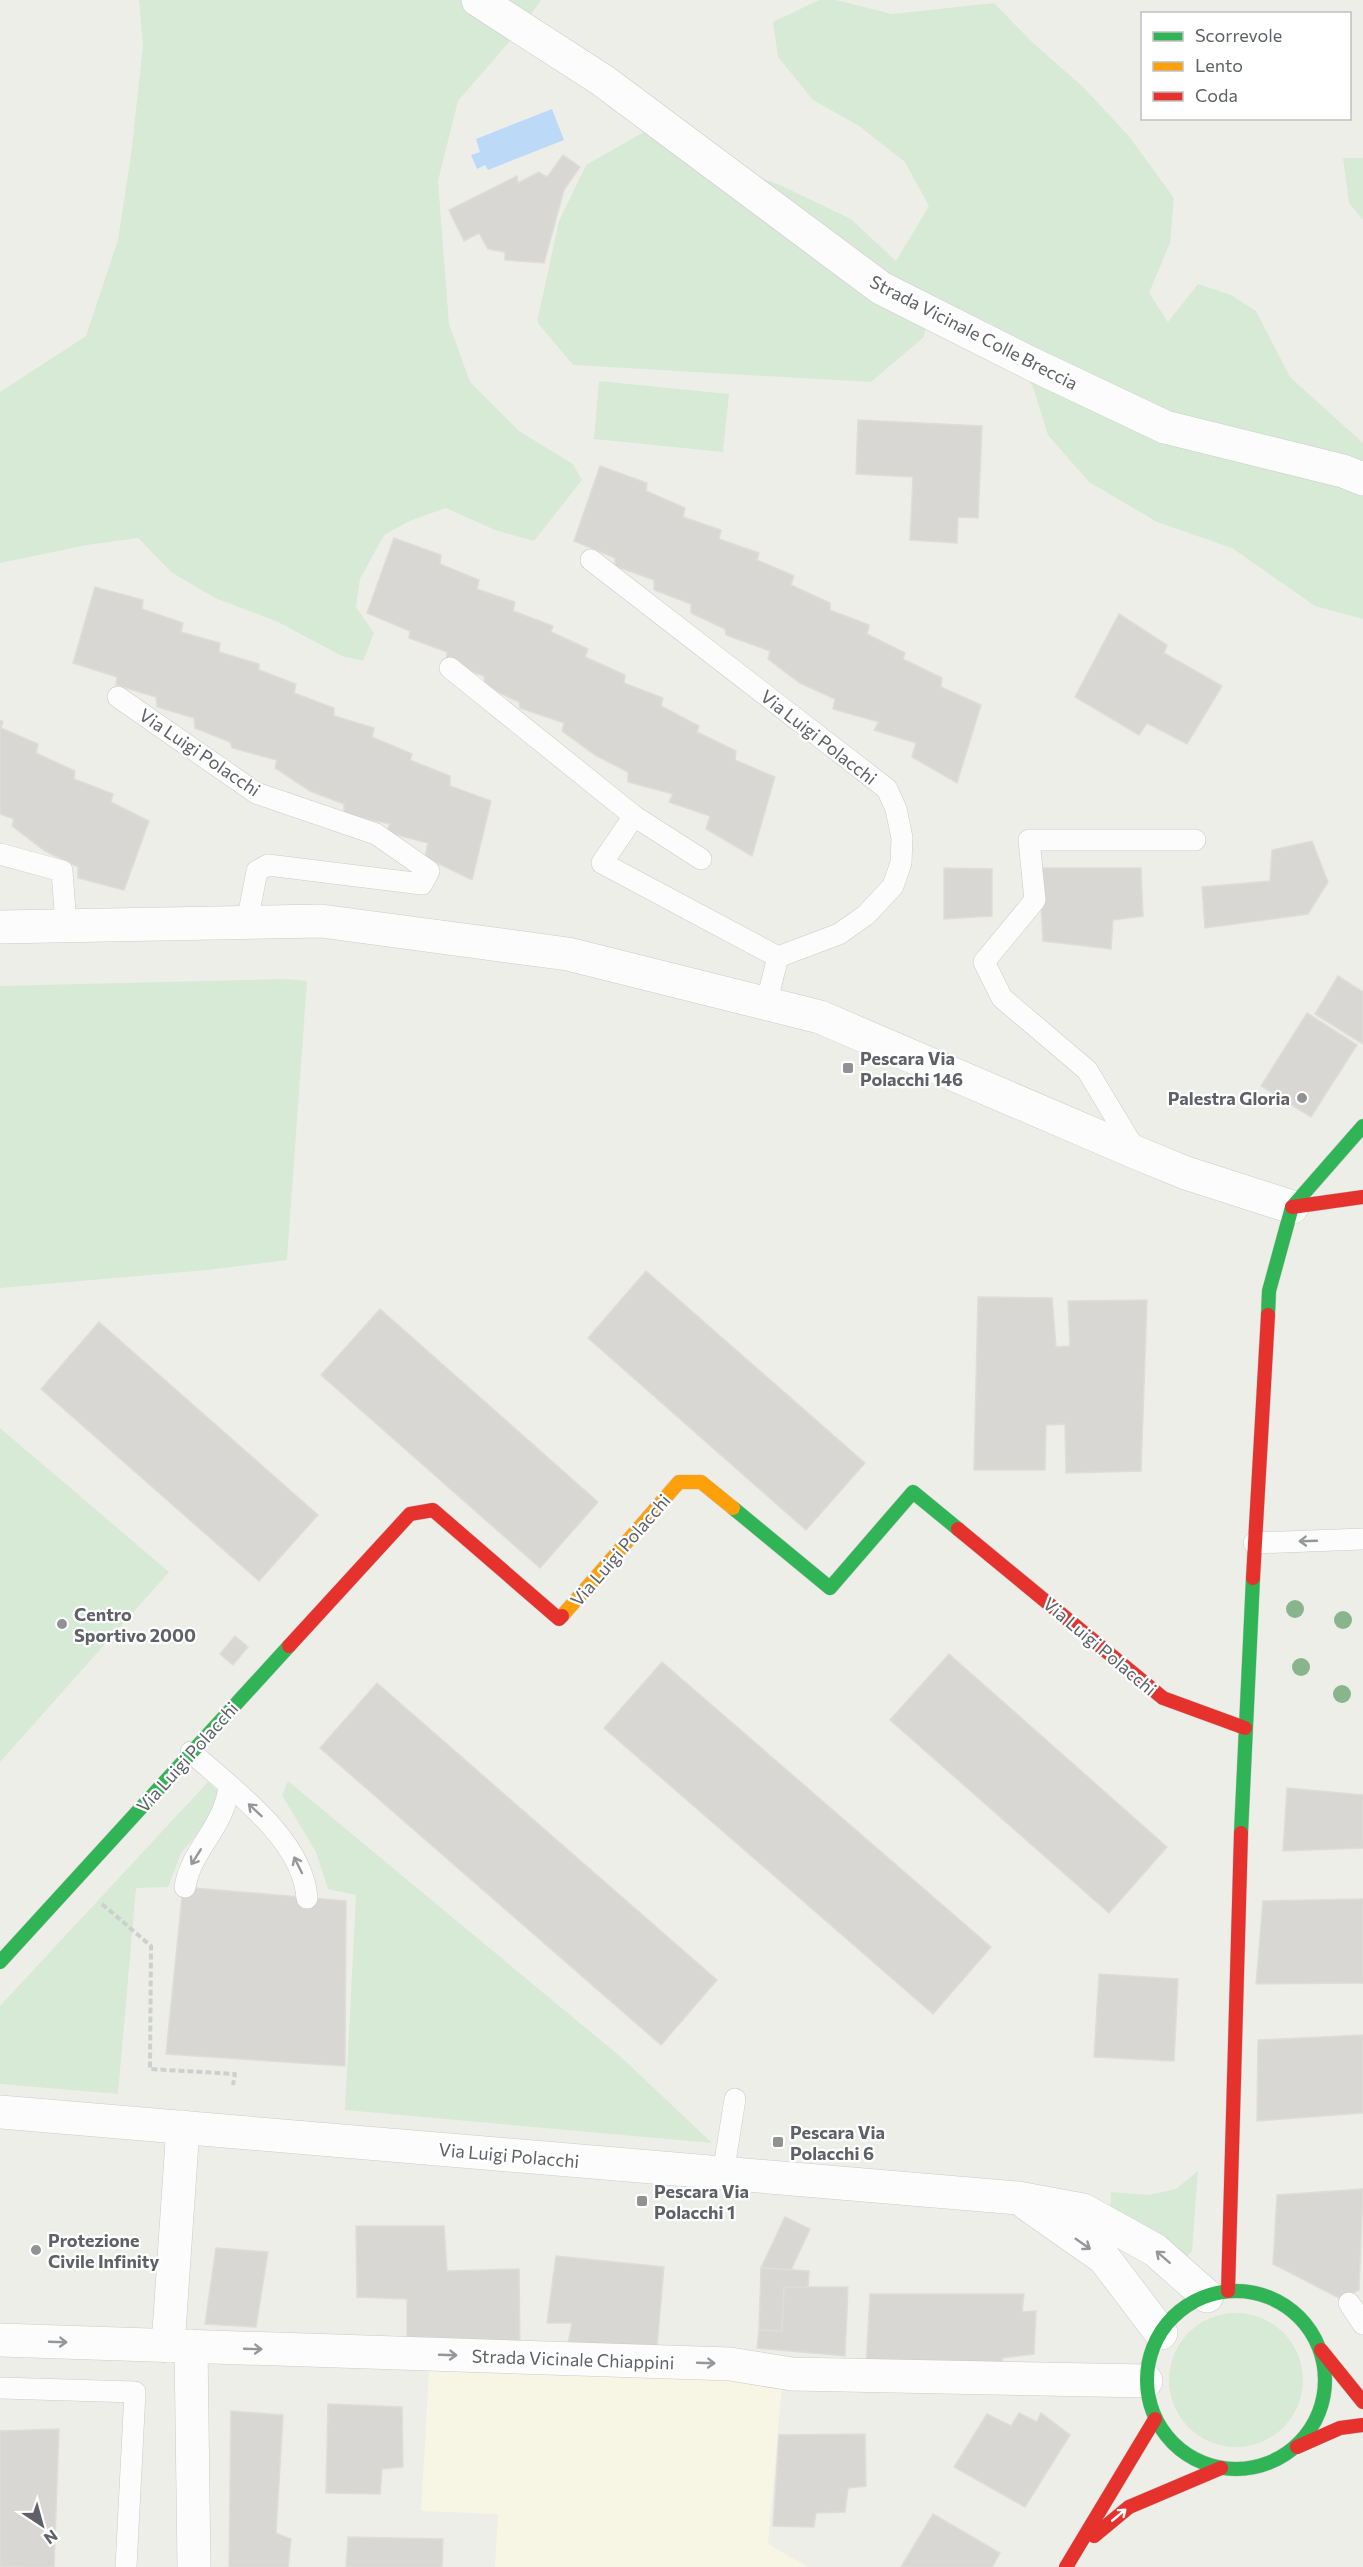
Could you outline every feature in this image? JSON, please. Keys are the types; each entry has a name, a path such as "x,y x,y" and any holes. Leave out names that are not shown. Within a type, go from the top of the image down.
{"street":[{"name":"Strada Vicinale Colle Breccia","path":"478,0 602,81 881,288 1032,364 1165,427 1343,471 1363,479"},
{"path":"0,927 321,921 568,954 820,1017 1186,1173 1292,1207 1363,1197"},
{"path":"1218,2294 1254,1543 1269,1291 1292,1207 1363,1126"},
{"name":"Via Luigi Polacchi","path":"0,1962 410,1514 433,1510 559,1619 679,1482 701,1482 830,1588 913,1492 1163,1698 1245,1728"},
{"name":"Via Luigi Polacchi","path":"0,2112 1018,2198 1083,2210 1155,2250 1218,2294"},
{"path":"183,2127 180,2346 194,2567"},
{"path":"1018,2198 1104,2258 1161,2333"},
{"path":"1363,2402 1319,2347 1304,2322 1283,2304 1257,2293 1218,2294 1189,2304 1173,2317 1161,2333 1150,2356 1146,2382 1155,2419 1171,2442 1194,2459 1221,2468 1247,2469 1273,2462 1295,2447 1340,2428 1363,2425"},
{"name":"Strada Vicinale Chiappini","path":"0,2340 730,2364 792,2374 1146,2382"},
{"path":"1295,2447 1313,2426 1323,2400 1325,2373 1319,2347"},
{"path":"1066,2567 1155,2419"},
{"path":"1074,2553 1129,2507 1221,2468"}],"lane":[{"name":"Via Luigi Polacchi","path":"591,560 886,789 896,809 902,838 902,855 893,886 866,915 839,934 778,957"},
{"path":"450,669 634,816 701,859"},
{"name":"Via Luigi Polacchi","path":"118,697 256,793 376,834 429,871 422,884 268,865 257,871 247,922"},
{"path":"634,816 602,863 778,957 766,1004"},
{"path":"1137,1153 1087,1070 1002,998 984,962 1035,900 1029,840 1195,840"},
{"path":"0,854 62,870 66,926"},
{"path":"1254,1543 1363,1539"},
{"path":"191,1752 261,1816 296,1858 306,1881 307,1898"},
{"path":"185,1887 187,1873 192,1863 215,1830 228,1802 229,1786"},
{"path":"723,2174 735,2099"},
{"path":"1349,2303 1363,2324"},
{"path":"0,2388 135,2392 126,2567"}],"path":[{"path":"75,1880 151,1946 150,2069 235,2074 233,2085"}],"shaded area":[{"path":"430,2356 782,2384 768,2544 808,2567 495,2567 498,2514 421,2511"}],"green space":[{"path":"139,0 541,0 522,27 458,101 438,181 449,324 470,382 519,431 573,464 582,480 534,541 495,530 446,508 412,520 384,535 360,579 356,607 374,633 363,661 342,656 278,622 215,598 171,572 138,538 87,545 0,563 0,392 86,336 118,240 131,155 143,46"},
{"path":"819,0 836,0 892,14 994,3 1031,41 1083,87 1128,135 1174,198 1170,243 1149,293 1168,322 1198,284 1231,295 1256,311 1290,377 1363,443 1363,619 1315,606 1232,548 1157,522 1089,482 1048,435 1033,387 992,324 928,303 924,337 871,382 573,365 537,322 559,221 586,165 644,132 782,186 851,219 896,261 929,206 905,162 859,126 813,100 778,57 773,22"},
{"path":"1343,158 1363,158 1363,220 1349,203"},
{"path":"599,381 729,394 723,452 594,439"},
{"path":"287,979 307,981 287,1260 207,1270 0,1288 0,986"},
{"name":"Centro Sportivo 2000","path":"0,1428 169,1572 0,1762"},
{"path":"288,1781 622,2058 712,2143 345,2110 356,1895 328,1889 316,1852 282,1795"},
{"path":"208,1782 222,1795 219,1809 181,1853 168,1887 136,1888 118,2094 0,2084 0,2006"},
{"path":"1198,2171 1192,2251 1185,2259 1110,2222 1111,2192 1149,2195 1176,2189"},
{"path":"1236,2313 1262,2318 1283,2333 1298,2354 1303,2380 1298,2406 1283,2427 1262,2442 1236,2447 1210,2442 1189,2427 1174,2406 1169,2380 1174,2354 1189,2333 1210,2318"}],"water":[{"path":"552,109 564,140 488,170 485,165 477,169 471,155 480,152 476,139"}],"building":[{"path":"563,155 580,167 564,190 544,263 505,260 505,252 488,249 479,233 464,241 449,210 517,176 518,183 539,172 547,177"},
{"path":"858,420 982,426 978,518 958,517 957,543 910,540 913,477 856,474"},
{"path":"600,466 647,483 646,491 685,508 683,517 721,530 719,539 759,553 757,560 794,576 791,585 830,603 830,610 869,625 867,634 905,653 903,659 942,678 941,687 981,705 957,783 912,757 916,743 874,730 879,722 833,709 835,699 800,683 768,659 770,651 726,635 725,629 691,613 691,604 654,590 654,580 615,566 615,558 574,541"},
{"path":"394,538 441,555 440,564 479,580 477,589 515,602 513,611 553,626 551,632 588,649 585,657 625,675 624,683 663,698 661,706 699,726 697,732 736,751 735,760 775,777 752,856 706,829 710,816 669,802 673,794 628,782 628,772 595,755 562,731 564,723 520,708 519,702 485,686 484,676 447,663 447,652 409,638 410,631 367,613"},
{"path":"95,587 143,600 142,609 183,623 181,632 220,643 219,652 259,664 259,670 296,684 294,693 334,708 334,716 374,728 372,737 412,754 410,760 450,776 450,786 491,801 472,880 425,857 428,843 386,832 390,824 344,814 344,804 310,791 275,768 277,760 232,748 230,742 195,728 194,718 157,707 156,697 116,685 117,677 73,663"},
{"path":"1119,614 1167,645 1164,653 1222,686 1187,744 1147,723 1139,735 1075,697"},
{"path":"0,720 3,722 1,728 38,744 36,753 75,771 74,779 113,794 111,802 149,821 124,890 78,878 78,867 45,851 12,826 14,819 0,814"},
{"path":"1312,841 1328,882 1308,914 1205,928 1202,887 1270,881 1272,850"},
{"path":"944,868 992,869 992,916 944,919"},
{"path":"1039,868 1141,868 1143,916 1113,920 1111,949 1043,941"},
{"path":"1338,976 1363,992 1363,1044 1315,1014"},
{"path":"1307,1013 1357,1045 1311,1117 1261,1086"},
{"path":"646,1271 865,1463 806,1530 588,1338"},
{"path":"978,1297 1052,1298 1056,1347 1070,1346 1068,1301 1147,1300 1141,1471 1066,1473 1065,1424 1046,1425 1045,1470 974,1470"},
{"path":"380,1309 598,1502 540,1568 321,1375"},
{"path":"99,1322 318,1515 259,1581 41,1389"},
{"path":"235,1636 248,1647 233,1665 220,1654"},
{"path":"949,1654 1167,1847 1109,1913 890,1720"},
{"path":"662,1662 991,1947 933,2014 604,1728"},
{"path":"377,1683 717,1980 661,2045 320,1748"},
{"path":"1287,1788 1363,1795 1363,1848 1283,1851"},
{"path":"183,1887 346,1901 345,2066 166,2054"},
{"path":"1363,1899 1363,1983 1256,1984 1263,1901"},
{"path":"1099,1974 1178,1979 1174,2061 1094,2057"},
{"path":"1363,2035 1363,2113 1257,2121 1258,2040"},
{"path":"1363,2189 1359,2290 1341,2299 1273,2264 1277,2195"},
{"path":"785,2217 810,2229 791,2270 761,2268"},
{"path":"356,2226 444,2226 447,2271 519,2269 520,2351 407,2343 407,2299 357,2297"},
{"path":"216,2248 268,2252 256,2327 205,2324"},
{"path":"556,2256 664,2267 657,2346 567,2349 572,2323 547,2323"},
{"path":"761,2268 809,2271 808,2288 784,2287 782,2331 759,2330"},
{"path":"784,2287 848,2287 845,2356 757,2348 759,2330 782,2331"},
{"path":"870,2294 1024,2294 1022,2312 1036,2311 1034,2354 1002,2358 1003,2365 866,2366"},
{"path":"328,2404 402,2407 403,2467 382,2469 380,2494 326,2493"},
{"path":"231,2411 283,2415 276,2533 291,2539 288,2567 229,2567"},
{"path":"1019,2413 1037,2422 1041,2413 1070,2435 1025,2507 954,2467 987,2414 1011,2426"},
{"path":"59,2429 54,2567 0,2566 0,2431"},
{"path":"865,2434 866,2486 848,2488 845,2512 816,2513 814,2527 773,2526 779,2435"},
{"path":"933,2514 1000,2553 992,2567 901,2567"},
{"path":"348,2537 443,2539 442,2567 346,2567"}],"traffic: fast":[{"path":"1268,1315 1269,1291 1292,1207 1363,1126"},
{"path":"733,1508 830,1588 913,1492 958,1529"},
{"path":"1241,1833 1253,1578"},
{"path":"0,1962 289,1646"},
{"path":"1236,2291 1270,2298 1299,2317 1318,2346 1325,2380 1318,2414 1299,2443 1270,2462 1236,2469 1202,2462 1173,2443 1154,2414 1147,2380 1154,2346 1173,2317 1202,2298 1236,2291"}],"traffic: slow":[{"path":"562,1616 679,1482 701,1482 733,1508"}],"traffic: jam":[{"path":"1292,1207 1363,1197"},
{"path":"1253,1578 1268,1315"},
{"path":"289,1646 410,1514 433,1510 559,1619 562,1616"},
{"path":"958,1529 1163,1698 1245,1728"},
{"path":"1228,2291 1241,1833"},
{"path":"1321,2350 1363,2402"},
{"path":"1066,2567 1155,2419"},
{"path":"1297,2447 1340,2428 1363,2425"},
{"path":"1094,2536 1129,2507 1221,2468"}],"place":[{"name":"Pescara Via Polacchi 146","path":"848,1068"},
{"name":"Palestra Gloria","path":"1302,1098"},
{"name":"Centro Sportivo 2000","path":"62,1624"},
{"name":"Pescara Via Polacchi 6","path":"778,2142"},
{"name":"Pescara Via Polacchi 1","path":"642,2201"},
{"name":"Protezione Civile Infinity","path":"36,2250"}]}
